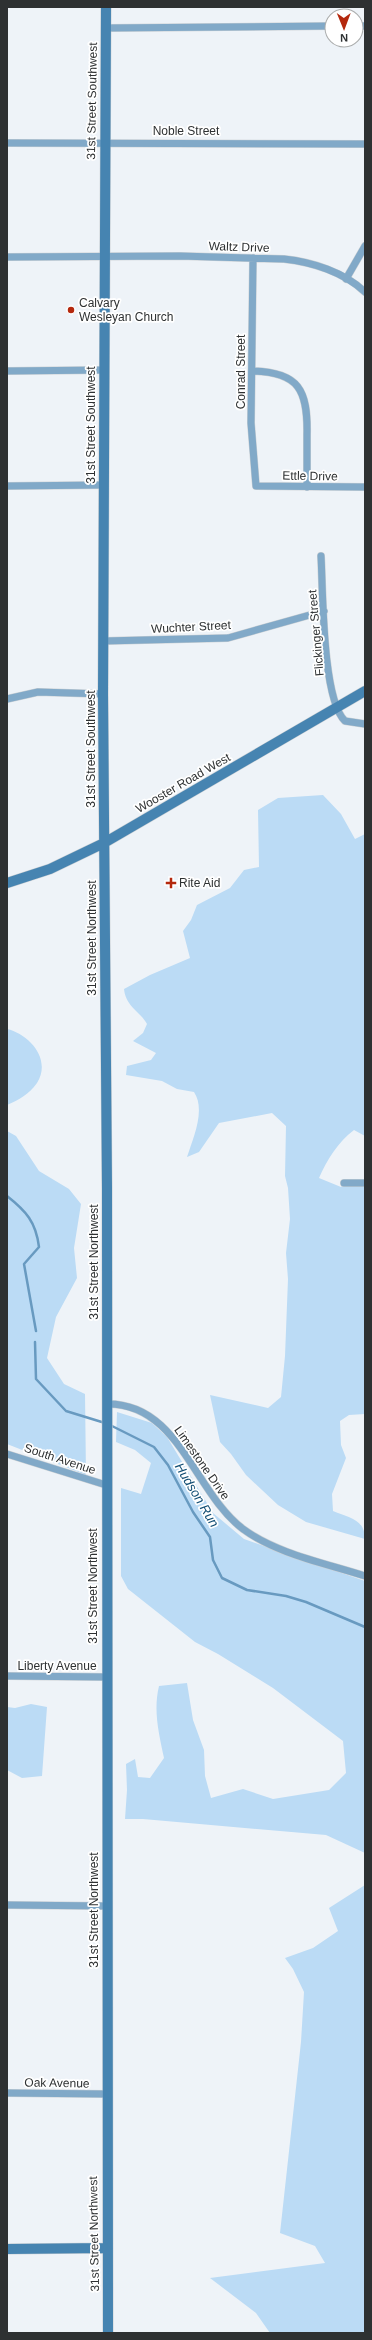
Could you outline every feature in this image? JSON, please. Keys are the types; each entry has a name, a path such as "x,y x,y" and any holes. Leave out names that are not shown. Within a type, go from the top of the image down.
{"main road":[{"name":"31st Street Southwest","path":"104,843 104,256 106,7"},
{"name":"Wooster Road West","path":"7,883 50,869 104,843 365,691"},
{"name":"31st Street Northwest","path":"104,843 107,1404 106,2094 108,2331"},
{"path":"7,2249 108,2248"}],"street":[{"path":"106,28 324,26"},
{"name":"Noble Street","path":"7,143 105,142 365,144"},
{"path":"346,279 365,246"},
{"name":"Waltz Drive","path":"7,257 104,256 253,258 299,261 329,270 365,292"},
{"name":"Conrad Street","path":"253,258 251,423 256,486"},
{"path":"7,371 104,370"},
{"path":"252,371 277,373 291,379 302,391 308,413 307,487"},
{"path":"7,486 104,485"},
{"name":"Ettle Drive","path":"256,486 365,488"},
{"name":"Flickinger Street","path":"321,556 328,664 336,708"},
{"name":"Wuchter Street","path":"104,642 228,638 324,611"},
{"path":"7,699 38,692 103,694"},
{"path":"336,708 345,721 365,724"},
{"path":"344,1183 365,1183"},
{"name":"Limestone Drive","path":"107,1404 128,1407 145,1414 162,1425 175,1440 211,1497 231,1519 244,1530 274,1546 365,1576"},
{"name":"South Avenue","path":"7,1454 106,1485"},
{"name":"Liberty Avenue","path":"7,1676 106,1677"},
{"path":"7,1905 106,1906"},
{"name":"Oak Avenue","path":"7,2093 106,2094"}],"shaded area":[{"path":"323,795 341,814 355,839 365,834 365,1136 354,1130 348,1135 334,1152 319,1178 341,1187 344,1183 365,1183 365,1414 349,1415 340,1421 341,1445 346,1458 332,1494 333,1511 359,1523 364,1532 365,1539 306,1522 278,1505 246,1475 231,1454 220,1442 210,1395 268,1408 281,1397 285,1356 288,1279 286,1253 290,1219 288,1188 285,1176 286,1126 272,1113 219,1123 199,1152 187,1157 199,1115 199,1107 194,1092 177,1089 162,1081 126,1075 127,1066 151,1060 156,1053 133,1041 143,1033 147,1024 127,1000 124,989 150,975 190,958 183,931 191,920 197,905 230,888 244,870 259,867 258,810 278,798"},
{"path":"7,1029 23,1036 30,1042 36,1049 42,1065 41,1074 34,1087 24,1096 7,1105"},
{"path":"7,1131 16,1136 39,1171 69,1189 81,1204 74,1248 77,1278 56,1317 47,1358 64,1384 85,1394 86,1475 7,1444"},
{"path":"117,1412 152,1423 167,1437 213,1513 244,1539 365,1581 365,1853 326,1835 143,1819 125,1819 127,1790 126,1764 135,1759 138,1777 150,1778 164,1758 157,1713 157,1695 159,1686 187,1683 193,1720 204,1750 205,1776 211,1798 243,1789 273,1799 329,1790 346,1773 343,1741 273,1688 218,1654 195,1642 128,1589 121,1576 121,1488 141,1494 151,1463 135,1450 116,1442"},
{"path":"31,1704 47,1707 42,1776 22,1778 7,1770 7,1707 15,1708"},
{"path":"365,1885 365,2333 270,2333 256,2313 210,2278 325,2263 315,2246 280,2233 301,2042 304,1992 293,1969 285,1958 313,1948 338,1931 329,1908"}],"waterway":[{"name":"Hudson Run","path":"7,1196 25,1212 33,1224 38,1238 39,1247 24,1264 36,1331"},
{"name":"Hudson Run","path":"35,1342 36,1379 66,1411 105,1423"},
{"name":"Hudson Run","path":"110,1425 154,1447 168,1465 193,1512 210,1537 213,1560 222,1578 247,1590 286,1596 306,1602 365,1627"}],"place":[{"name":"Calvary Wesleyan Church","path":"71,310"},
{"name":"Rite Aid","path":"171,883"}]}
